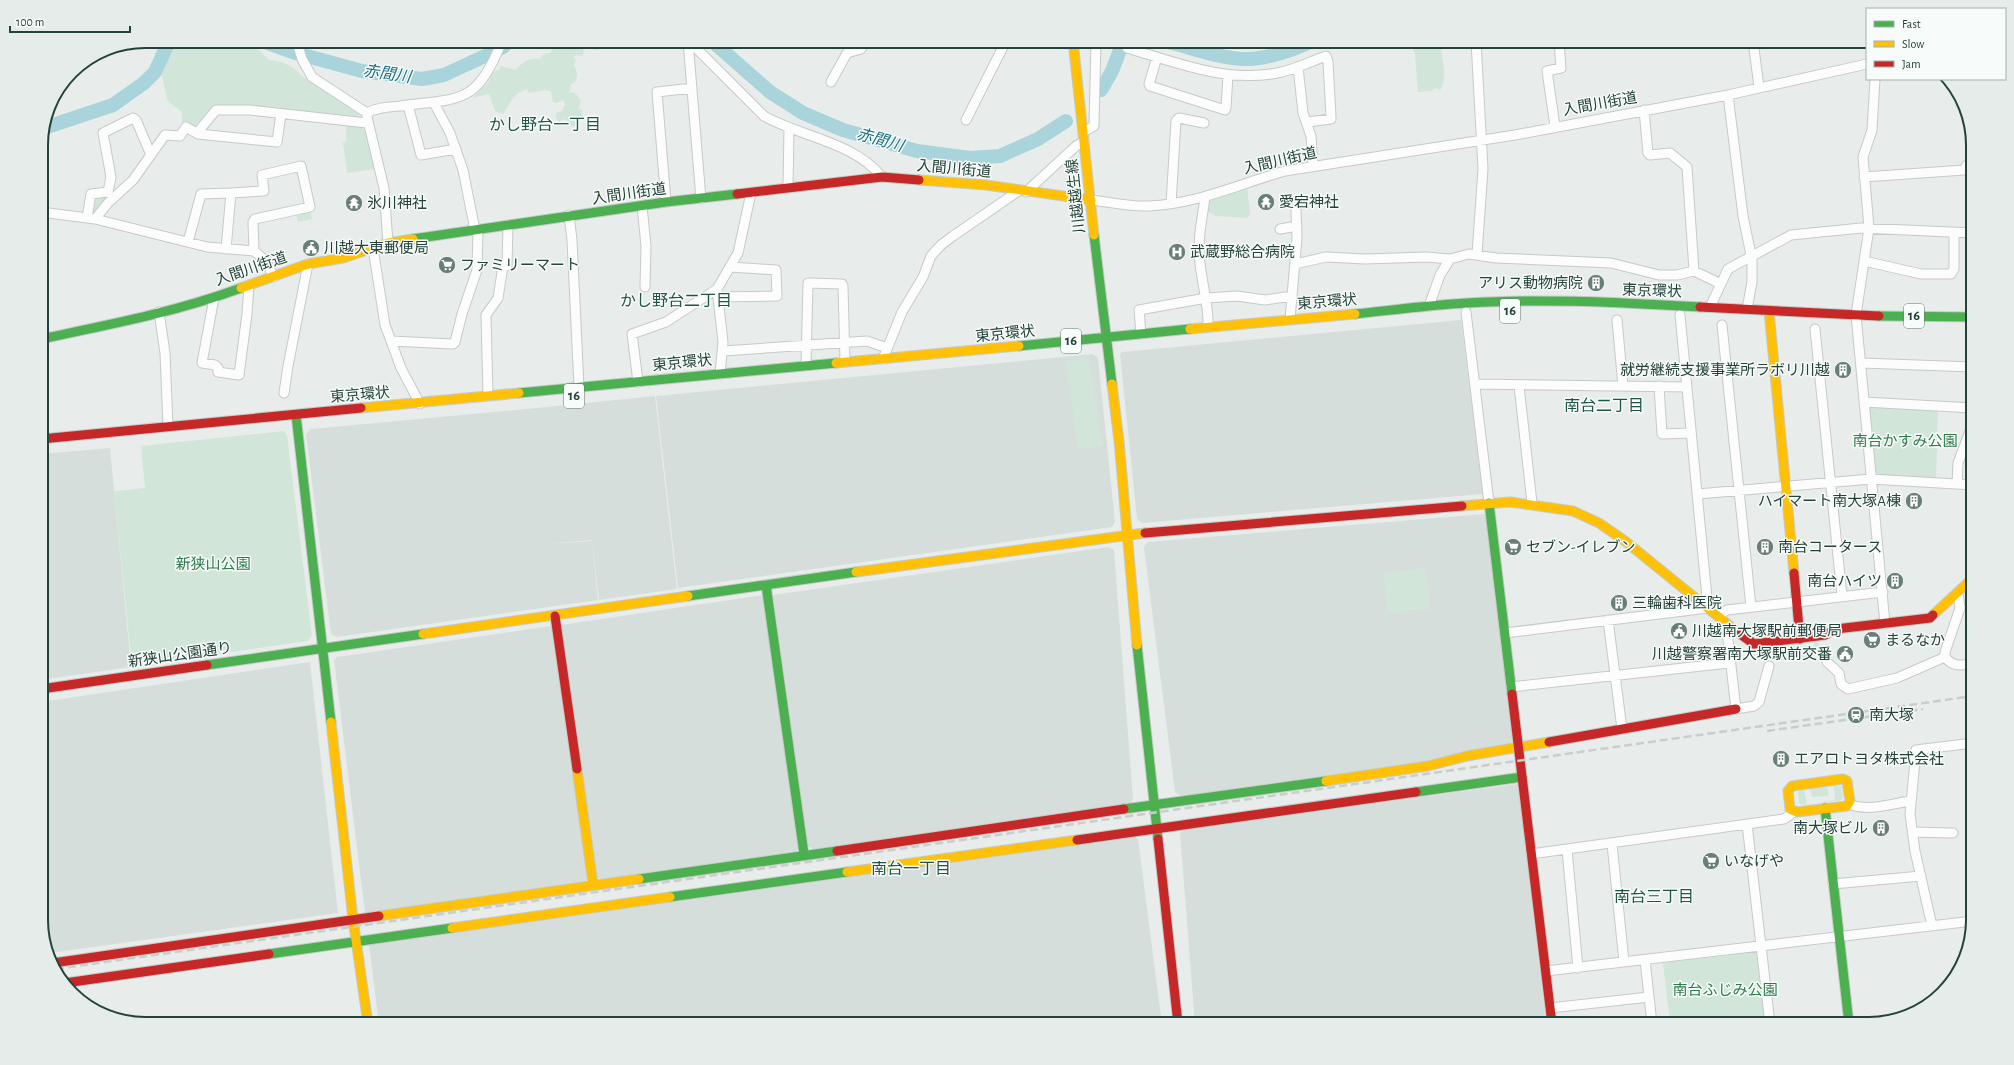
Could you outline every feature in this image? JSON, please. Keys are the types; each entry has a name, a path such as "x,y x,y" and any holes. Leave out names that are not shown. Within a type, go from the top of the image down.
{"main road":[{"name":"川越越生線","path":"1074,48 1107,348 1119,441 1135,623 1159,829 1177,1017"},
{"name":"入間川街道","path":"48,338 111,325 214,298 308,264 343,258 388,243 569,215 666,202 882,177 951,182 1091,200"},
{"name":"東京環状","path":"48,446 296,419 488,395 1106,338 1429,306 1511,302 1710,307 1747,309 1769,315"},
{"name":"16","path":"1462,313 1481,312"},
{"name":"東京環状","path":"1608,313 1620,317"},
{"name":"東京環状","path":"1676,315 1769,315 1856,319 1934,326"},
{"path":"1769,315 1800,638"},
{"name":"東京環状","path":"1856,319 1966,317"},
{"name":"東京環状","path":"1150,343 1211,335 1405,318"},
{"name":"東京環状","path":"48,438 168,426 296,419 829,373"},
{"path":"296,419 353,919 367,1017"},
{"path":"1489,503 1511,687 1520,748 1531,854 1551,1017"},
{"name":"新狭山公園通り","path":"48,688 1128,534 1400,512 1489,503 1532,503 1573,511 1599,523 1625,541 1749,642 1754,644 1825,636 1836,629 1930,618 1966,585"},
{"path":"766,585 804,854"},
{"path":"555,616 593,884"},
{"path":"58,962 593,884 1428,766 1460,757 1520,748 1736,709"},
{"path":"71,982 1159,829 1522,776"},
{"path":"1845,779 1847,782 1849,804 1847,806 1825,808 1794,812 1790,809 1788,791 1792,786 1845,779"},
{"path":"1825,808 1847,1017"}],"street":[{"path":"300,48 302,59 312,77 368,113"},
{"path":"388,243 384,188 367,122 368,113 374,109 434,103 457,99 469,92 485,76 499,48"},
{"path":"689,48 701,198"},
{"path":"696,48 754,108 770,119 789,128 855,155 873,167 882,177"},
{"path":"831,82 847,53 862,48"},
{"path":"966,120 1002,48"},
{"path":"883,359 902,312 923,277 931,256 947,240 1023,191 1069,152 1094,126 1096,48"},
{"path":"1127,48 1211,72 1228,75 1270,74 1298,67 1302,64 1326,56 1331,119 1307,122"},
{"path":"1476,48 1483,176 1477,254"},
{"path":"1555,126 1547,71 1561,68 1560,48"},
{"path":"1754,48 1759,87"},
{"path":"1157,57 1149,84 1150,86 1225,110 1228,75"},
{"name":"入間川街道","path":"1091,200 1148,206 1171,204 1205,198 1254,180 1285,171 1482,140 1728,95 1866,64"},
{"path":"1298,67 1303,113 1311,136 1313,166"},
{"path":"1875,80 1872,130 1863,158 1869,228 1856,319 1886,624"},
{"path":"666,202 657,92 692,88"},
{"path":"1728,95 1743,216 1751,255 1752,282 1747,309"},
{"path":"391,341 452,344 455,342 462,314 477,270 477,229 463,170 456,149 434,103"},
{"path":"408,105 421,155 456,149"},
{"path":"197,133 216,110 250,110 367,122"},
{"path":"1644,110 1648,153 1650,155 1670,153 1687,167 1694,270"},
{"path":"91,219 133,180 165,136 180,136 186,127 197,133 277,142 281,114"},
{"path":"91,219 91,194 108,192 111,177 103,133 133,118 136,120 151,155"},
{"path":"1171,204 1176,121 1179,118 1204,123"},
{"path":"788,187 789,128"},
{"path":"188,242 201,194 264,191 262,175 301,166 310,207 256,219 253,222 254,251"},
{"path":"1864,177 1964,170 1966,167"},
{"path":"226,249 231,193"},
{"path":"638,382 632,334 666,322 717,293 738,253 751,193"},
{"path":"1205,198 1199,235 1199,252 1206,298 1208,327"},
{"path":"642,206 646,246 645,287"},
{"path":"1290,319 1295,264 1297,226 1296,208"},
{"path":"48,213 91,219 188,242 226,249 254,251 265,260 274,277"},
{"path":"569,215 573,246 580,387"},
{"path":"488,395 486,315 497,302 503,266 507,266 508,225"},
{"path":"1280,229 1297,226"},
{"path":"1710,307 1728,269 1751,255 1791,235 1869,228 1966,233"},
{"path":"1864,261 1921,274 1951,274 1954,269 1954,233"},
{"path":"373,248 383,316 401,368 420,404"},
{"path":"1295,264 1326,257 1365,259 1427,257 1450,259 1469,254 1477,254 1496,258 1611,263 1659,275 1677,275 1694,270 1721,284"},
{"path":"1429,306 1440,275 1450,259"},
{"path":"284,393 289,359 308,264"},
{"path":"717,293 777,296 776,270 731,267"},
{"path":"806,365 805,345 808,283 842,284 843,286 845,362"},
{"path":"214,298 202,363 215,365 218,368 218,372 239,375 247,314 249,285"},
{"path":"717,293 723,351 720,374"},
{"path":"1141,334 1139,310 1206,298 1237,296 1265,300 1292,296"},
{"path":"159,312 164,353 168,426"},
{"path":"1462,313 1476,384 1489,503"},
{"path":"1505,633 1708,608 1698,494 1676,315"},
{"path":"1620,317 1623,386"},
{"path":"1722,325 1751,607"},
{"path":"1815,329 1842,596"},
{"path":"723,351 867,341 887,348"},
{"path":"1861,363 1966,367"},
{"path":"1476,384 1519,386 1686,387"},
{"path":"1519,386 1532,503"},
{"path":"1659,386 1662,434 1691,434"},
{"path":"1864,402 1966,408"},
{"path":"1957,484 1958,463 1966,442"},
{"path":"1698,494 1871,479 1966,485"},
{"path":"1718,616 1727,610 1883,592"},
{"path":"1945,657 1945,652 1960,608 1958,593"},
{"path":"1608,620 1622,729"},
{"path":"1726,623 1729,663 1736,709 1754,706 1760,702 1769,666"},
{"path":"1827,662 1839,673 1842,686 1848,689 1897,678 1945,657"},
{"path":"1945,657 1955,665 1966,665"},
{"path":"1511,687 1729,663"},
{"path":"1932,926 1912,832 1910,801 1916,750 1966,744"},
{"path":"1849,804 1856,807 1866,808 1910,801"},
{"path":"1531,854 1784,819 1794,812"},
{"path":"1746,824 1762,946 1769,1017"},
{"path":"1912,832 1953,833"},
{"path":"1612,844 1624,962"},
{"path":"1567,850 1578,968"},
{"path":"1833,884 1921,876"},
{"path":"1546,971 1932,926 1966,925"},
{"path":"1645,960 1651,1017"},
{"path":"1550,1008 1649,997"}],"shaded area":[{"path":"1461,320 1483,494 1142,523 1137,519 1120,354 1122,352"},
{"path":"1093,354 1098,358 1115,522 1112,527 678,588 656,396"},
{"path":"655,396 677,589 599,600 592,540 549,544 537,408"},
{"path":"537,408 549,544 592,541 598,600 337,637 331,634 306,434 311,429"},
{"path":"110,448 131,667 48,679 48,453"},
{"path":"1485,514 1513,741 1510,744 1436,760 1181,796 1175,792 1144,547 1148,542"},
{"path":"1108,547 1114,550 1133,799 1131,803 813,849 808,846 773,595"},
{"path":"763,595 798,848 796,852 600,879 597,877 561,625"},
{"path":"551,626 588,877 586,881 365,913 334,660 337,657"},
{"path":"310,662 338,913 54,952 48,926 48,701"},
{"path":"1518,784 1545,1017 1194,1017 1180,833 1183,829"},
{"path":"1135,837 1138,839 1161,1017 378,1017 369,945"}],"green space":[{"path":"167,48 257,48 269,60 283,63 295,69 302,76 358,112 360,118 212,107 191,129 182,126 182,112 167,99 160,66"},
{"path":"553,48 586,48 583,49 584,53 582,56 576,55 573,57 576,60 574,66 577,76 575,82 571,84 569,94 572,92 579,97 581,102 578,108 582,110 582,118 578,124 573,127 565,119 559,122 556,118 556,113 562,111 565,104 564,100 557,103 553,102 551,92 546,90 529,93 527,89 522,91 512,99 503,114 495,111 489,94 472,98 488,83 493,72 499,70 501,66 516,70 526,61 539,59 544,54 550,53"},
{"path":"586,48 598,48 598,50"},
{"path":"1414,48 1441,48 1444,80 1440,90 1436,88 1431,91 1418,92 1415,53 1413,51"},
{"path":"346,122 362,125 367,136 376,169 347,173 343,142 355,139 346,141"},
{"path":"1247,187 1250,213 1248,218 1216,216 1207,211 1208,200"},
{"path":"110,195 95,217 91,211 96,196"},
{"path":"310,210 312,219 298,222 296,213"},
{"path":"1089,358 1102,446 1078,449 1066,361"},
{"name":"南台かすみ公園","path":"1872,406 1938,410 1936,479 1880,476 1876,473 1869,409"},
{"name":"新狭山公園","path":"284,431 287,435 312,636 308,641 132,666 114,491 145,488 141,446"},
{"path":"1426,568 1430,609 1388,614 1383,573"},
{"path":"1816,642 1819,645 1820,653 1817,656 1814,643 1783,646 1783,660 1778,660 1777,646"},
{"path":"1807,649 1810,651 1809,657 1790,659 1789,653 1791,651"},
{"path":"1834,786 1841,786 1843,796 1842,800 1801,805 1799,803 1798,792 1804,789 1807,804 1835,800"},
{"path":"1827,787 1829,796 1812,797 1810,789"},
{"name":"南台ふじみ公園","path":"1756,952 1764,1017 1669,1017 1663,963"}],"waterway":[{"name":"赤間川","path":"50,126 113,105 144,83 155,72 166,48"},
{"name":"赤間川","path":"281,48 362,71 422,79 444,75 501,48"},
{"name":"赤間川","path":"720,48 770,92 803,113 843,130 917,151 970,158 1000,156 1038,139 1066,121"},
{"name":"赤間川","path":"1101,90 1112,71 1121,48"},
{"name":"赤間川","path":"1190,48 1213,54 1243,59 1260,58 1297,48"}],"railway":[{"path":"61,968 1966,697"},
{"path":"1767,731 1923,709"}],"traffic: fast":[{"path":"413,239 666,202 737,194"},
{"path":"1094,235 1112,384"},
{"path":"48,338 167,311 241,288"},
{"path":"1355,314 1425,306 1525,301 1700,307"},
{"path":"1879,316 1966,317"},
{"path":"1019,346 1190,329"},
{"path":"519,393 836,363"},
{"path":"296,415 331,722"},
{"path":"1489,503 1512,694"},
{"path":"688,596 856,572"},
{"path":"766,585 804,854"},
{"path":"207,665 423,634"},
{"path":"1137,645 1158,839"},
{"path":"1416,792 1522,777"},
{"path":"1124,809 1326,781"},
{"path":"1825,808 1848,1017"},
{"path":"639,879 837,851"},
{"path":"670,897 847,872"},
{"path":"269,954 452,928"}],"traffic: slow":[{"path":"1074,48 1094,235"},
{"path":"919,180 986,185 1091,200"},
{"path":"241,288 308,264 343,258 388,243 413,239"},
{"path":"1769,311 1794,573"},
{"path":"1190,329 1355,314"},
{"path":"836,363 1019,346"},
{"path":"1112,384 1119,441 1137,645"},
{"path":"361,408 519,393"},
{"path":"1462,506 1510,502 1573,511 1599,523 1625,541 1736,631"},
{"path":"856,572 1145,533"},
{"path":"1933,615 1966,584"},
{"path":"423,634 688,596"},
{"path":"331,722 353,919 367,1017"},
{"path":"1326,781 1428,766 1467,756 1549,742"},
{"path":"577,769 593,884"},
{"path":"1843,779 1847,781 1850,801 1847,806 1797,812 1790,809 1788,791 1792,786 1843,779"},
{"path":"847,872 1077,840"},
{"path":"379,916 639,879"},
{"path":"452,928 670,897"}],"traffic: jam":[{"path":"737,194 882,177 919,180"},
{"path":"1700,307 1879,316"},
{"path":"48,438 361,408"},
{"path":"1145,533 1462,506"},
{"path":"1794,573 1800,639"},
{"path":"1736,631 1754,644 1825,635 1836,629 1930,618 1933,615"},
{"path":"555,616 577,769"},
{"path":"48,688 207,665"},
{"path":"1512,694 1551,1017"},
{"path":"1549,742 1736,709"},
{"path":"1077,840 1416,792"},
{"path":"837,851 1124,809"},
{"path":"1158,839 1177,1017"},
{"path":"58,962 379,916"},
{"path":"71,982 269,954"}],"place":[{"name":"愛宕神社","path":"1266,202"},
{"name":"氷川神社","path":"354,203"},
{"name":"川越大東郵便局","path":"311,248"},
{"name":"武蔵野総合病院","path":"1177,252"},
{"name":"ファミリーマート","path":"447,265"},
{"name":"アリス動物病院","path":"1596,283"},
{"name":"就労継続支援事業所ラボリ川越","path":"1843,370"},
{"name":"ハイマート南大塚A棟","path":"1914,501"},
{"name":"セブン-イレブン","path":"1513,547"},
{"name":"南台コータース","path":"1765,547"},
{"name":"南台ハイツ","path":"1895,581"},
{"name":"三輪歯科医院","path":"1619,603"},
{"name":"川越南大塚駅前郵便局","path":"1679,631"},
{"name":"まるなか","path":"1872,640"},
{"name":"川越警察署南大塚駅前交番","path":"1845,654"},
{"name":"南大塚","path":"1856,715"},
{"name":"エアロトヨタ株式会社","path":"1781,759"},
{"name":"南大塚ビル","path":"1881,828"},
{"name":"いなげや","path":"1711,861"}],"district":[{"name":"かし野台一丁目","path":"545,125"},
{"name":"かし野台二丁目","path":"676,301"},
{"name":"南台二丁目","path":"1604,406"},
{"name":"南台一丁目","path":"911,869"},
{"name":"南台三丁目","path":"1654,897"}]}
